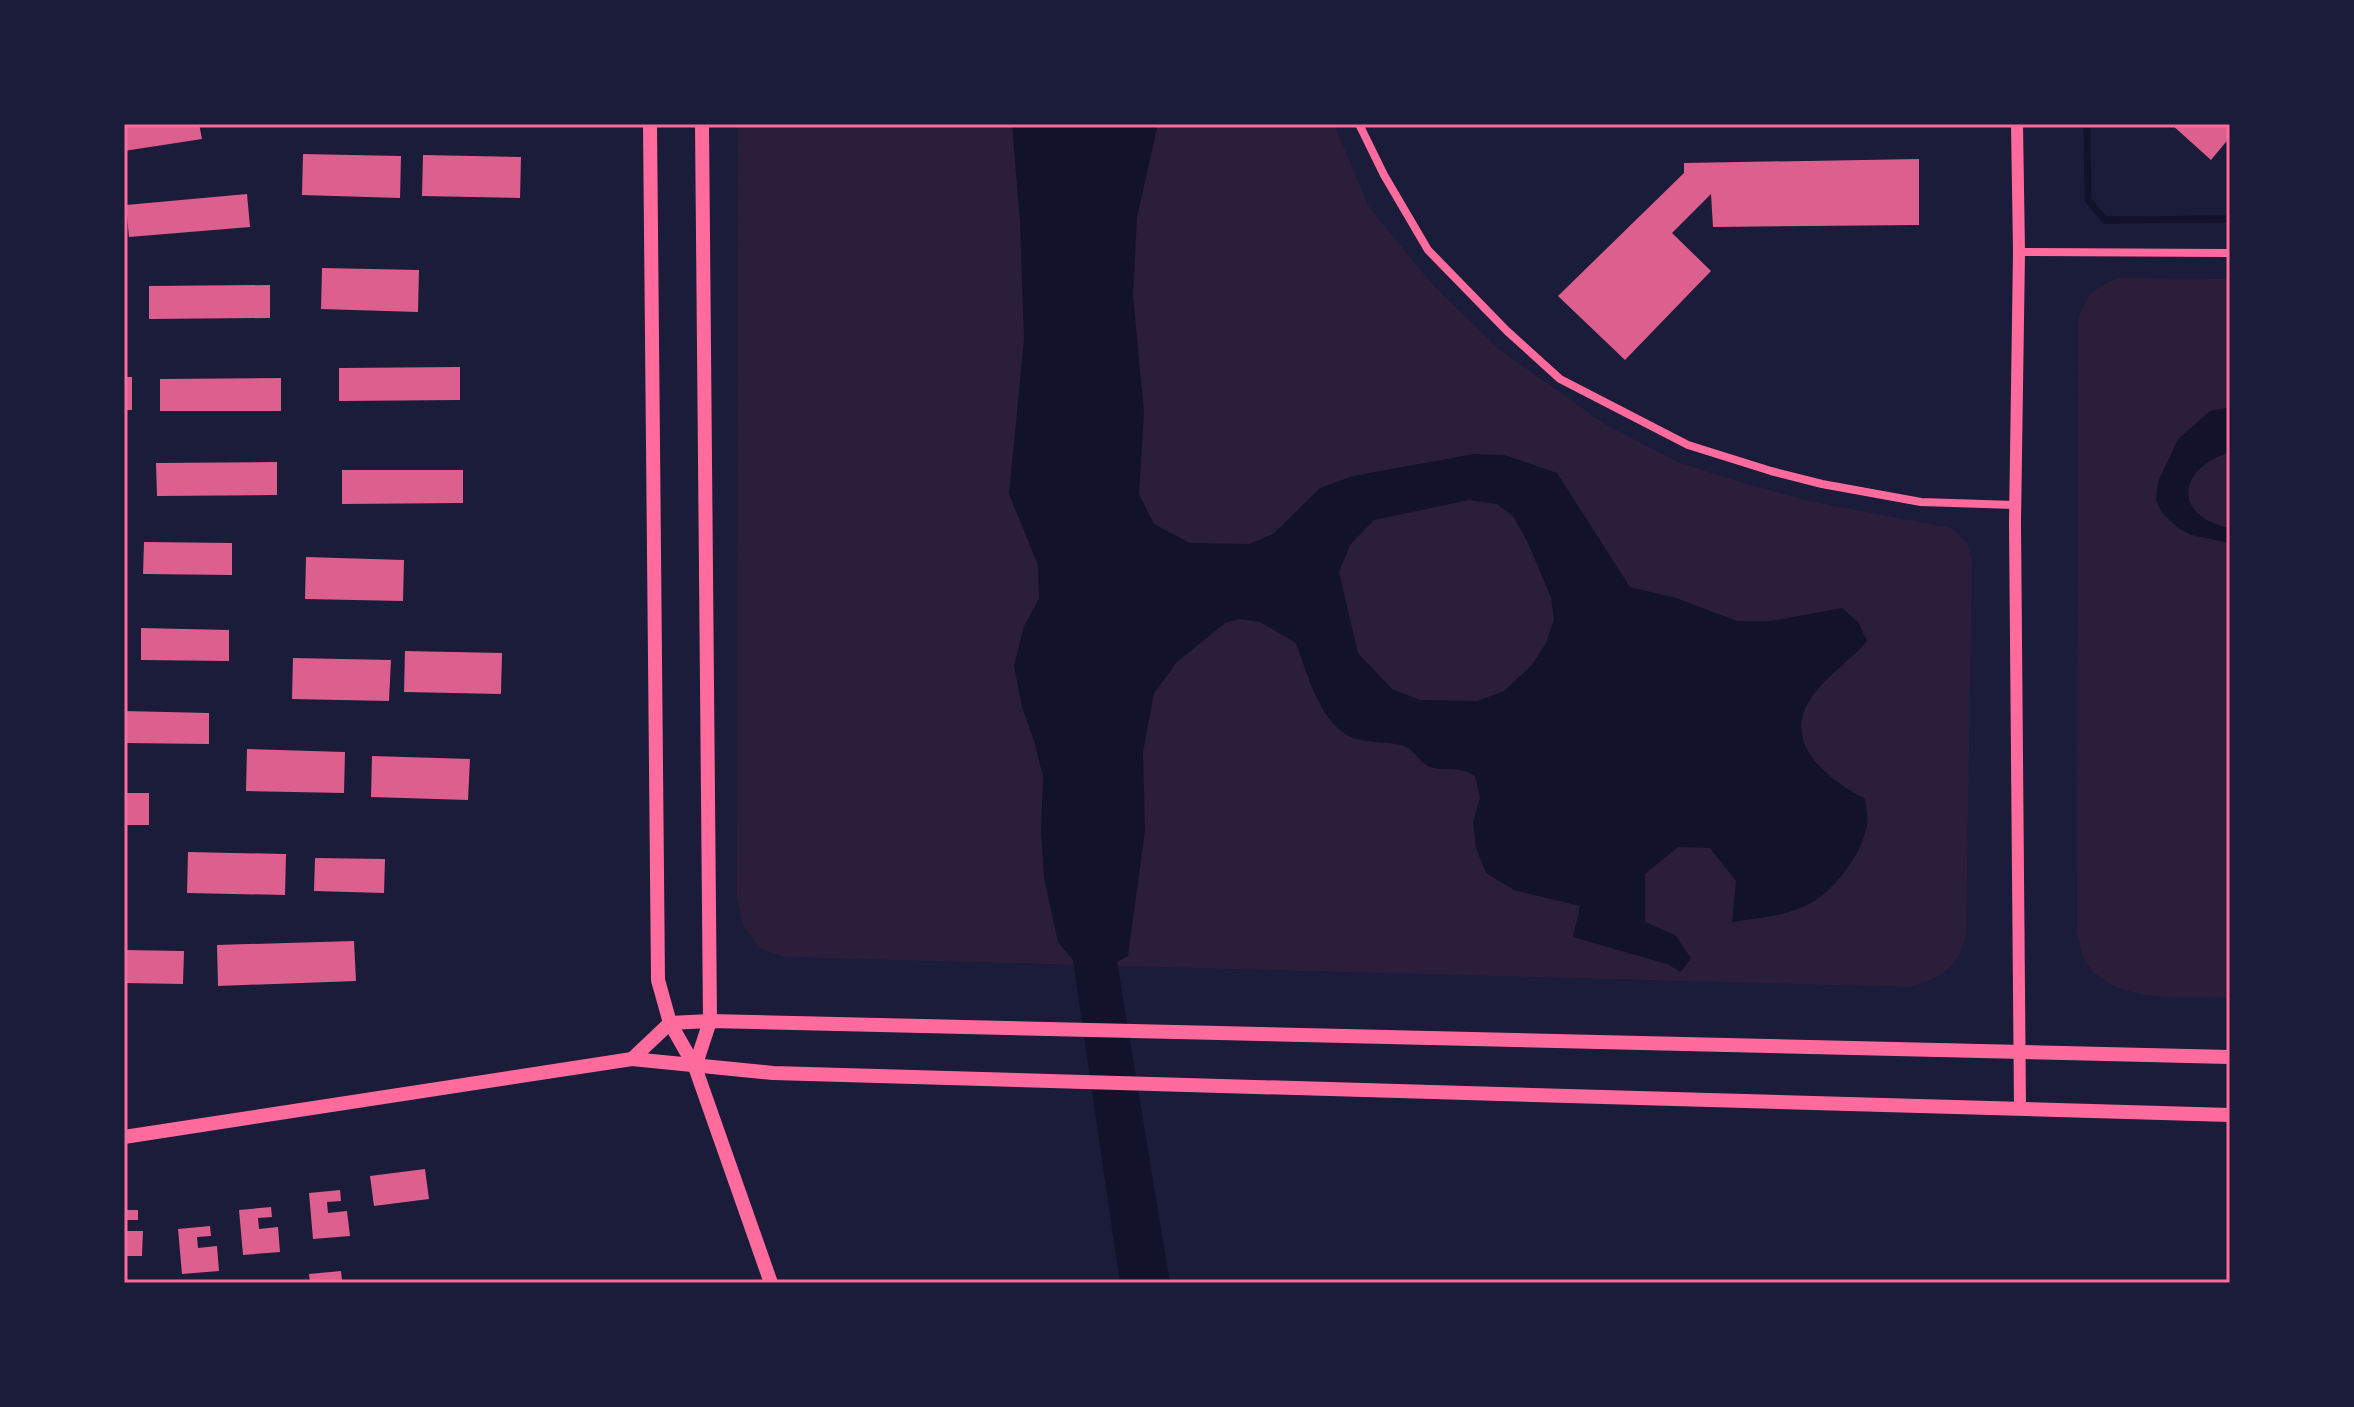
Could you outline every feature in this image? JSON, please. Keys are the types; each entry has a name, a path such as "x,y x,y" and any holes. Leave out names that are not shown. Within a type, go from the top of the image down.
{"main road":[{"path":"650,124 658,980 670,1023 695,1067 771,1283"},
{"path":"695,1067 710,1021 702,124"},
{"path":"632,1059 670,1023 710,1021 2230,1057"},
{"path":"124,1137 632,1059 773,1073 2230,1115"}],"street":[{"path":"1359,124 1384,175 1428,250 1507,331 1560,379 1688,445 1771,471 1822,484 1921,502 2015,505"},
{"path":"2017,124 2019,252 2015,505 2020,1108"},
{"path":"2019,252 2230,253"}],"shaded area":[{"path":"738,124 1334,124 1369,207 1432,284 1499,349 1606,425 1680,463 1747,484 1813,502 1952,528 1967,543 1972,561 1966,936 1958,957 1941,975 1912,987 784,957 759,948 743,925 737,899"},
{"path":"1012,124 1158,124 1137,217 1133,295 1144,413 1139,494 1154,524 1190,543 1249,544 1273,534 1320,488 1353,476 1474,454 1504,455 1557,473 1630,587 1676,598 1737,621 1771,621 1842,608 1858,622 1867,641 1814,694 1804,711 1801,727 1811,756 1822,769 1865,799 1865,835 1854,857 1829,889 1811,903 1783,914 1732,922 1736,881 1710,848 1678,847 1645,874 1645,922 1675,935 1691,958 1681,972 1667,964 1573,937 1580,906 1514,890 1486,873 1476,848 1473,822 1480,798 1475,776 1462,770 1428,766 1404,746 1356,739 1344,733 1333,724 1317,698 1296,643 1260,622 1239,619 1225,623 1177,662 1154,693 1143,752 1145,830 1128,956 1117,962 1170,1283 1120,1283 1073,960 1058,942 1044,878 1041,829 1043,777 1022,707 1014,666 1024,626 1039,599 1038,565 1009,494 1024,339 1020,222","holes":["1469,500 1497,504 1513,516 1551,597 1554,619 1546,643 1532,665 1504,691 1477,701 1420,700 1392,689 1358,653 1339,572 1350,545 1374,520"]},
{"path":"2120,278 2230,279 2230,997 2152,996 2115,986 2099,977 2086,963 2077,933 2078,321 2092,293"},
{"path":"2230,407 2230,452 2200,469 2188,492 2190,503 2198,513 2211,522 2230,528 2230,543 2191,535 2178,528 2162,513 2156,500 2158,482 2178,439 2210,411"}],"building":[{"path":"124,124 199,124 202,139 124,151"},
{"path":"2171,124 2230,124 2230,137 2211,160"},
{"path":"303,154 401,156 400,198 302,195"},
{"path":"423,155 521,157 520,198 422,196"},
{"path":"1919,159 1919,225 1713,227 1711,194 1672,233 1711,271 1625,360 1558,296 1684,173 1684,163"},
{"path":"247,194 250,227 129,237 126,205"},
{"path":"322,268 419,270 418,312 321,309"},
{"path":"270,285 270,318 149,319 149,286"},
{"path":"460,367 460,400 339,401 339,368"},
{"path":"124,377 132,377 132,410 124,410"},
{"path":"281,378 281,411 160,411 160,379"},
{"path":"124,456 127,456 127,489 124,489"},
{"path":"277,462 277,495 157,496 156,463"},
{"path":"342,470 463,470 463,503 342,504"},
{"path":"144,542 232,543 232,575 143,574"},
{"path":"306,557 404,560 403,601 305,599"},
{"path":"141,628 229,630 229,661 141,660"},
{"path":"405,651 502,653 501,694 404,692"},
{"path":"293,658 391,660 389,701 292,699"},
{"path":"124,711 209,713 209,744 124,743"},
{"path":"247,749 345,752 344,793 246,791"},
{"path":"372,756 470,759 468,800 371,797"},
{"path":"124,793 149,793 149,825 124,825"},
{"path":"188,852 286,854 285,895 187,893"},
{"path":"315,858 385,859 384,893 314,891"},
{"path":"354,941 356,981 218,986 217,945"},
{"path":"124,950 184,951 183,984 124,983"},
{"path":"425,1169 429,1199 374,1206 370,1176"},
{"path":"340,1190 341,1201 327,1202 328,1213 347,1211 350,1236 313,1239 309,1193"},
{"path":"271,1207 272,1217 258,1218 259,1229 278,1227 280,1252 243,1255 239,1210"},
{"path":"124,1210 138,1210 138,1220 124,1220"},
{"path":"210,1226 211,1236 197,1237 198,1248 217,1246 219,1271 182,1274 178,1229"},
{"path":"124,1231 143,1231 142,1256 124,1256"},
{"path":"341,1271 342,1280 310,1283 309,1274"}],"waterway":[{"path":"2087,124 2088,200 2105,220 2230,219"}]}
